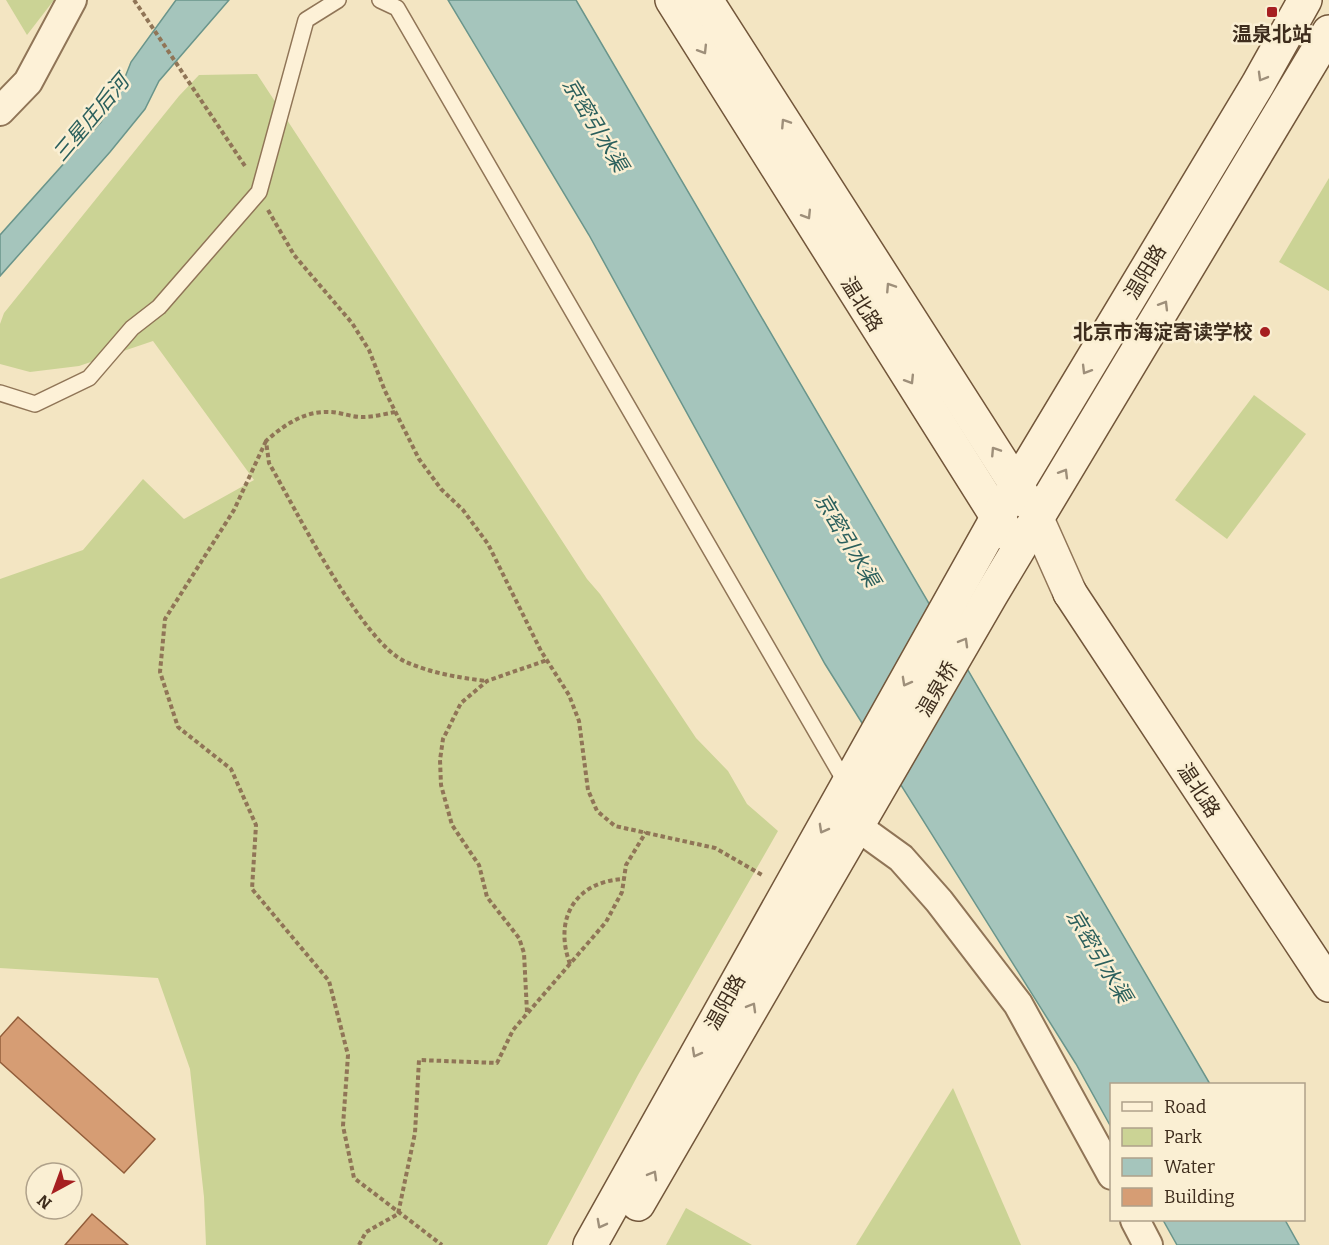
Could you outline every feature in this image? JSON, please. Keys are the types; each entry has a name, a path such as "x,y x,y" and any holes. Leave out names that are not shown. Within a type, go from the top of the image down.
{"main road":[{"name":"温北路","path":"672,0 997,518 1018,549 1070,593"},
{"name":"温北路","path":"706,0 1017,484 1037,519 1070,593 1329,986"},
{"name":"温阳路","path":"965,575 1017,484 1258,84 1305,0"},
{"name":"温阳路","path":"991,595 1329,32"},
{"name":"温泉桥","path":"855,772 965,575"},
{"name":"温泉桥","path":"883,784 991,595"},
{"name":"温阳路","path":"590,1245 855,772"},
{"name":"温阳路","path":"616,1245 652,1178 883,784"}],"street":[{"path":"0,111 28,82 72,0"},
{"path":"858,827 901,858 939,901 1018,1004 1110,1171"},
{"path":"1136,1221 1148,1245"}],"lane":[{"path":"0,393 34,404 89,378 132,328 159,307 259,192 306,20 339,0"},
{"path":"380,0 397,8 855,772"}],"path":[{"path":"134,0 198,95 259,192 294,255 352,323 369,350 395,412 419,459 441,489 464,510 488,544 547,660 569,695 579,721 588,790 597,810 615,826 715,848 788,890"},
{"path":"395,412 361,417 330,412 313,413 280,428 266,441 234,510 165,619 160,672 177,727 231,769 256,825 252,889 329,981 348,1055 343,1126 354,1178 398,1214 442,1245"},
{"path":"266,441 269,463 354,609 375,636 405,662 459,677 487,681"},
{"path":"528,1013 524,953 519,938 487,897 478,865 452,825 441,785 440,760 442,739 461,703 487,681 547,660"},
{"path":"359,1245 366,1232 398,1214 415,1133 419,1060 497,1063 513,1030 606,922 622,892 626,865 646,832"},
{"path":"570,964 564,932 576,898 588,888 604,880 624,879"}],"green space":[{"path":"6,0 54,0 27,35"},
{"path":"257,74 587,579 600,594 696,738 728,771 747,804 778,831 638,1075 547,1245 206,1245 204,1197 190,1069 158,978 0,968 0,579 83,550 143,479 184,519 254,480 153,341 79,366 30,372 0,364 0,324 4,313 179,96 199,75"},
{"path":"1329,178 1329,291 1279,262"},
{"path":"1254,395 1306,434 1227,539 1175,500"},
{"path":"953,1088 1021,1245 856,1245"},
{"path":"686,1208 752,1245 666,1245"}],"water":[{"path":"176,0 229,0 159,81 145,109 110,152 0,276 0,235 101,122 120,90 131,62"},
{"name":"京密引水渠","path":"448,0 576,0 1209,1083 1110,1083 1110,1125 1076,1064 825,664 589,235"},
{"path":"1164,1221 1286,1221 1299,1245 1177,1245"}],"building":[{"path":"18,1017 155,1139 124,1173 0,1062 0,1037"},
{"path":"92,1214 128,1245 65,1245"}],"place":[{"name":"温泉北站","path":"1272,12"},
{"name":"北京市海淀寄读学校","path":"1265,332"}],"water label":[{"name":"三星庄后河","path":"91,118"}]}
